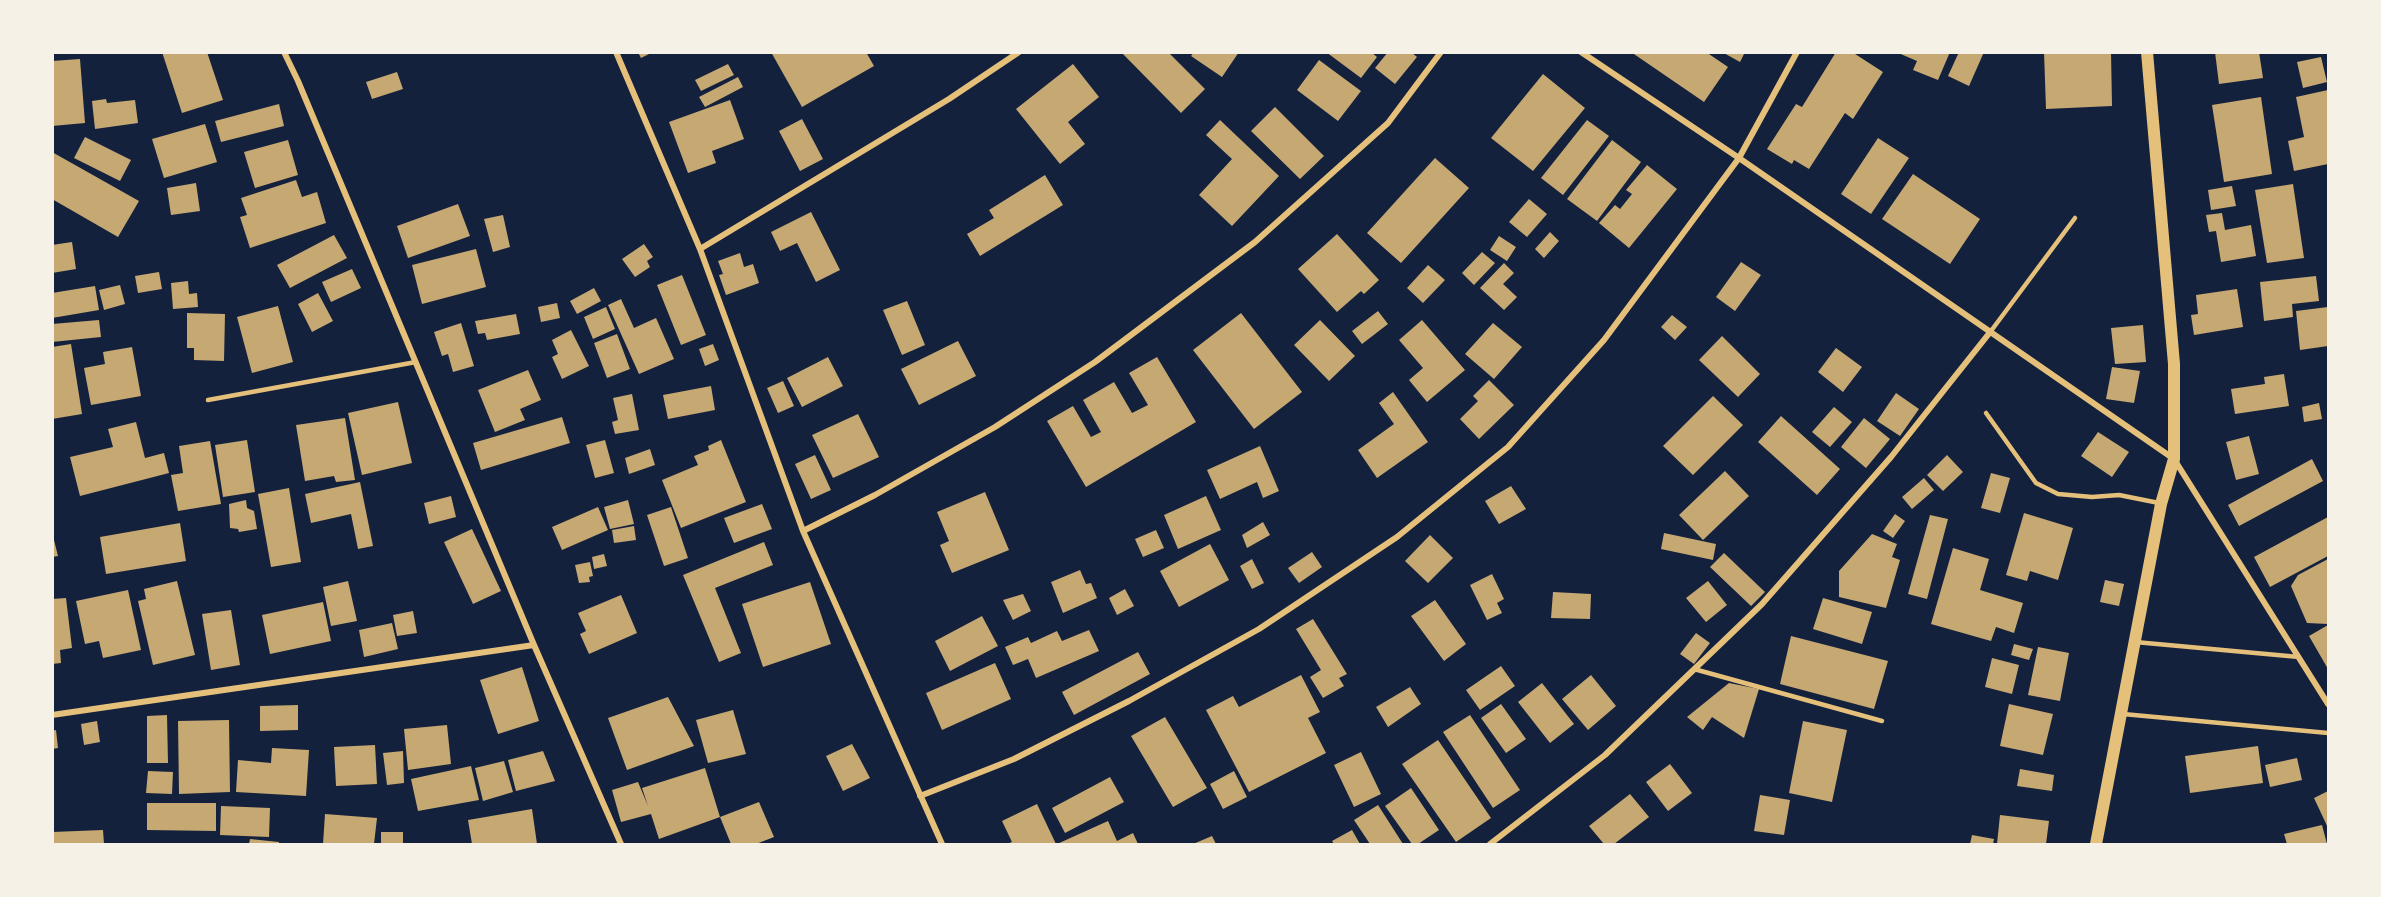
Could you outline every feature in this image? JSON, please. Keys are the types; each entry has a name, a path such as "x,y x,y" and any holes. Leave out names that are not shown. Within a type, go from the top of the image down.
{"main road":[{"path":"2096,844 2161,504 2174,459 2174,364 2147,52"}],"street":[{"path":"284,52 534,645 621,844"},
{"path":"616,52 700,249 803,531 942,844"},
{"path":"700,249 949,99 1018,52"},
{"path":"803,531 875,495 994,427 1114,348 1256,242 1388,123 1441,52"},
{"path":"1581,52 1739,158 2174,459 2328,704"},
{"path":"920,796 1014,759 1129,701 1259,629 1397,537 1508,447 1604,340 1739,158 1797,52"},
{"path":"1490,844 1605,755 1778,587 1892,457 1991,332"},
{"path":"52,715 534,645"}],"lane":[{"path":"1991,332 2075,218"},
{"path":"208,400 416,362"},
{"path":"1986,413 2036,483 2043,487 2058,494 2092,497 2118,495 2161,504"},
{"path":"2135,642 2299,657"},
{"path":"1694,669 1882,721"},
{"path":"2120,713 2328,733"}],"building":[{"path":"162,52 207,52 223,100 182,113"},
{"path":"638,52 653,52 641,58"},
{"path":"771,52 866,52 874,66 802,107"},
{"path":"1121,52 1168,52 1205,89 1181,113"},
{"path":"1194,52 1239,52 1222,77 1191,56"},
{"path":"1326,52 1371,52 1377,57 1361,78"},
{"path":"1388,52 1411,52 1417,57 1395,84 1375,68"},
{"path":"1631,52 1706,52 1728,67 1704,102"},
{"path":"1722,52 1745,52 1740,62"},
{"path":"1836,52 1852,52 1883,72 1853,119 1845,113 1809,169 1794,160 1792,164 1767,149 1796,104 1802,107"},
{"path":"1896,52 1950,52 1938,80 1913,70 1917,61"},
{"path":"1959,52 1984,52 1969,86 1948,76"},
{"path":"2044,52 2111,52 2112,106 2046,109"},
{"path":"2215,52 2259,52 2263,78 2219,84"},
{"path":"2321,57 2327,82 2303,88 2297,62"},
{"path":"80,59 85,123 52,126 52,61"},
{"path":"1319,60 1361,91 1338,121 1297,90"},
{"path":"728,64 734,75 701,91 695,80"},
{"path":"1073,64 1099,97 1068,122 1085,144 1060,164 1016,109"},
{"path":"397,72 403,89 372,99 366,82"},
{"path":"1543,74 1585,108 1533,171 1491,138"},
{"path":"738,77 743,87 705,107 699,97"},
{"path":"2328,90 2328,164 2294,171 2288,141 2304,137 2296,97"},
{"path":"2261,97 2272,174 2224,182 2212,105"},
{"path":"106,99 107,103 135,100 138,123 95,129 92,101"},
{"path":"730,100 744,139 712,151 716,163 688,173 669,122"},
{"path":"279,104 284,126 221,142 215,121"},
{"path":"1275,107 1324,156 1300,179 1251,131"},
{"path":"802,119 823,159 800,171 779,131"},
{"path":"1220,120 1279,176 1232,226 1199,195 1232,159 1206,135"},
{"path":"1587,120 1609,136 1563,195 1541,178"},
{"path":"205,124 217,162 164,178 152,139"},
{"path":"85,137 131,160 120,181 74,158"},
{"path":"1878,138 1909,158 1871,214 1841,194"},
{"path":"288,140 298,175 255,188 244,152"},
{"path":"1612,140 1641,162 1597,221 1567,199"},
{"path":"52,152 139,201 118,237 52,199"},
{"path":"1435,158 1469,188 1401,263 1367,233"},
{"path":"1647,165 1677,189 1629,248 1599,223 1615,205 1620,209 1632,194 1626,190"},
{"path":"1913,174 1980,219 1950,264 1882,219"},
{"path":"1045,175 1063,205 980,256 967,234 994,218 989,210"},
{"path":"296,180 302,197 317,192 326,223 250,248 240,217 247,215 241,198"},
{"path":"196,183 200,211 171,215 167,188"},
{"path":"2293,184 2304,258 2267,263 2255,190"},
{"path":"2232,186 2236,206 2211,210 2208,190"},
{"path":"1529,199 1547,214 1527,237 1509,222"},
{"path":"458,204 470,236 408,258 397,226"},
{"path":"811,212 840,270 816,282 797,243 780,251 771,232"},
{"path":"2222,213 2225,230 2251,225 2256,256 2221,262 2216,231 2209,232 2206,215"},
{"path":"503,215 510,247 493,252 484,219"},
{"path":"1550,232 1559,241 1544,258 1535,249"},
{"path":"1337,234 1379,280 1364,294 1361,291 1337,312 1298,269"},
{"path":"334,235 347,258 290,288 277,265"},
{"path":"1499,236 1516,247 1507,261 1490,250"},
{"path":"72,242 76,269 52,273 52,245"},
{"path":"644,244 653,257 647,261 650,267 635,277 622,259"},
{"path":"476,249 486,287 422,304 412,265"},
{"path":"1482,252 1495,263 1474,285 1462,273"},
{"path":"740,253 744,267 753,264 759,283 726,295 719,275 723,274 718,261"},
{"path":"1741,262 1761,275 1735,311 1716,297"},
{"path":"1504,263 1514,273 1503,284 1517,297 1504,310 1480,288"},
{"path":"1428,265 1445,280 1423,303 1407,288"},
{"path":"352,269 361,288 331,302 322,282"},
{"path":"159,272 162,289 138,293 135,276"},
{"path":"682,275 706,335 681,345 657,285"},
{"path":"2316,276 2319,301 2292,304 2293,317 2264,321 2260,282"},
{"path":"188,281 189,294 197,293 198,307 173,309 171,283"},
{"path":"120,285 125,304 104,310 99,290"},
{"path":"95,286 99,310 52,318 52,293"},
{"path":"594,288 601,301 577,314 570,301"},
{"path":"2237,289 2243,327 2194,335 2191,315 2198,314 2196,295"},
{"path":"318,293 333,321 312,332 298,304"},
{"path":"621,299 634,328 656,318 674,359 639,374 608,305"},
{"path":"907,301 925,345 902,355 883,310"},
{"path":"557,303 560,318 541,322 538,307"},
{"path":"278,306 293,362 252,373 237,317"},
{"path":"606,307 615,329 593,339 584,317"},
{"path":"2328,307 2328,346 2300,350 2296,311"},
{"path":"1378,311 1388,324 1362,344 1352,331"},
{"path":"187,313 225,314 224,361 194,360 194,348 187,348"},
{"path":"1241,313 1302,392 1254,429 1193,350"},
{"path":"516,314 520,334 487,340 485,333 478,334 475,321"},
{"path":"1672,315 1687,327 1675,340 1661,327"},
{"path":"99,320 101,337 52,342 52,324"},
{"path":"1320,320 1355,356 1329,381 1294,345"},
{"path":"1422,320 1465,370 1427,402 1409,380 1423,368 1399,340"},
{"path":"461,323 474,366 453,372 448,354 442,356 434,332"},
{"path":"1493,323 1522,347 1494,379 1465,354"},
{"path":"2143,325 2146,362 2115,364 2111,328"},
{"path":"571,330 589,366 562,379 552,357 558,354 552,340"},
{"path":"617,334 630,369 607,378 594,343"},
{"path":"1722,336 1760,374 1738,397 1699,360"},
{"path":"958,341 976,376 919,405 901,369"},
{"path":"71,344 82,414 52,419 52,347"},
{"path":"713,344 719,360 705,366 699,349"},
{"path":"132,347 141,396 91,405 84,368 105,364 103,352"},
{"path":"1836,348 1862,367 1843,392 1818,372"},
{"path":"828,357 843,386 802,407 787,378"},
{"path":"1157,357 1196,422 1086,487 1047,421 1073,406 1091,437 1101,432 1083,400 1114,382 1132,413 1148,405 1129,373"},
{"path":"2112,367 2140,371 2134,403 2106,399"},
{"path":"528,370 541,400 520,409 525,420 495,432 478,390"},
{"path":"2284,374 2289,406 2235,414 2231,389 2265,384 2264,377"},
{"path":"1489,380 1514,405 1479,439 1460,419 1478,401 1473,396"},
{"path":"783,381 794,406 778,413 767,388"},
{"path":"711,386 715,410 668,419 663,395"},
{"path":"1393,392 1428,442 1377,478 1358,450 1394,424 1379,403"},
{"path":"1896,393 1919,409 1900,436 1877,421"},
{"path":"632,394 639,430 615,434 612,422 618,420 613,398"},
{"path":"1713,396 1743,425 1693,475 1663,446"},
{"path":"398,402 412,463 362,475 348,413"},
{"path":"2319,403 2322,419 2304,422 2302,407"},
{"path":"1834,407 1852,422 1830,447 1812,432"},
{"path":"858,414 879,457 833,478 812,435"},
{"path":"1781,416 1840,469 1817,495 1758,442"},
{"path":"562,417 570,443 481,470 473,443"},
{"path":"345,418 355,480 336,482 334,476 305,481 296,425"},
{"path":"1864,418 1890,439 1866,468 1841,447"},
{"path":"136,422 145,458 164,453 169,473 80,496 70,457 113,447 108,429"},
{"path":"2098,432 2129,452 2112,477 2081,456"},
{"path":"2249,436 2259,474 2236,480 2226,442"},
{"path":"247,440 255,492 223,497 215,445"},
{"path":"605,440 614,473 595,478 586,445"},
{"path":"721,440 746,502 681,528 662,480 698,465 694,456 709,450 708,446"},
{"path":"210,441 221,504 178,511 171,475 183,473 179,446"},
{"path":"1260,446 1279,491 1263,498 1257,482 1220,499 1207,470"},
{"path":"650,449 655,465 629,474 625,458"},
{"path":"815,455 831,490 811,499 795,464"},
{"path":"1947,455 1963,472 1943,491 1927,475"},
{"path":"2312,459 2323,481 2239,526 2228,505"},
{"path":"1725,471 1749,496 1703,540 1679,515"},
{"path":"1991,473 2010,478 2000,513 1981,508"},
{"path":"1924,478 1934,490 1912,509 1902,497"},
{"path":"360,482 373,546 358,549 351,514 311,523 305,494"},
{"path":"1511,486 1526,509 1499,524 1485,501"},
{"path":"289,488 301,562 271,567 258,494"},
{"path":"985,492 1009,550 952,573 940,545 949,541 937,512"},
{"path":"451,496 456,517 429,524 424,503"},
{"path":"1206,496 1221,530 1178,549 1164,515"},
{"path":"246,500 247,508 254,511 257,529 239,532 238,529 230,528 229,504"},
{"path":"628,500 634,524 610,529 604,507"},
{"path":"762,504 772,529 734,543 724,518"},
{"path":"598,507 608,530 562,550 552,527"},
{"path":"671,507 688,558 664,566 647,515"},
{"path":"2024,513 2073,528 2058,580 2030,571 2027,581 2006,575"},
{"path":"1895,514 1905,521 1893,538 1883,531"},
{"path":"1930,515 1948,519 1927,599 1908,594"},
{"path":"2328,517 2328,556 2270,587 2254,557"},
{"path":"1263,522 1270,535 1247,548 1242,535"},
{"path":"180,523 186,561 106,574 100,537"},
{"path":"634,526 636,540 614,543 612,530"},
{"path":"472,529 501,591 473,604 444,542"},
{"path":"1156,530 1164,548 1143,557 1135,539"},
{"path":"52,532 58,556 52,557"},
{"path":"1664,533 1716,544 1713,560 1661,549"},
{"path":"1872,534 1897,544 1892,557 1900,560 1886,608 1839,597 1839,571"},
{"path":"1430,535 1453,558 1428,583 1405,561"},
{"path":"764,542 773,565 715,588 741,653 719,662 683,575"},
{"path":"1210,544 1229,580 1179,607 1160,571"},
{"path":"1953,548 1989,559 1980,590 2023,603 2014,633 1996,627 1991,641 1931,624"},
{"path":"1312,552 1322,567 1299,583 1288,568"},
{"path":"1724,553 1765,592 1751,606 1710,567"},
{"path":"604,554 607,566 594,569 592,557"},
{"path":"1252,559 1264,583 1252,589 1240,566"},
{"path":"2328,559 2328,624 2307,623 2291,586 2298,575"},
{"path":"590,562 593,576 589,577 590,582 579,583 575,565"},
{"path":"1080,570 1086,584 1091,583 1097,598 1063,613 1051,582"},
{"path":"1492,574 1504,599 1497,603 1502,613 1487,620 1470,585"},
{"path":"2105,580 2124,584 2119,606 2100,602"},
{"path":"177,581 195,655 153,665 138,601 146,599 144,589"},
{"path":"348,581 357,621 331,626 323,587"},
{"path":"1708,581 1727,605 1706,622 1686,598"},
{"path":"810,582 831,644 763,667 742,604"},
{"path":"1125,589 1134,606 1117,615 1109,598"},
{"path":"128,590 141,650 103,658 99,641 85,644 76,601"},
{"path":"1553,592 1591,594 1590,619 1551,618"},
{"path":"1023,594 1031,611 1013,620 1003,600"},
{"path":"621,595 637,633 589,654 580,634 586,631 578,613"},
{"path":"66,598 72,648 60,650 61,663 52,664 52,599"},
{"path":"1823,598 1872,612 1862,644 1813,629"},
{"path":"1435,600 1466,644 1444,661 1411,616"},
{"path":"323,602 331,641 270,654 262,615"},
{"path":"231,610 240,665 211,670 202,614"},
{"path":"413,611 417,633 397,636 393,615"},
{"path":"982,616 998,646 950,671 935,641"},
{"path":"1313,619 1347,674 1339,678 1344,686 1323,698 1310,677 1321,670 1296,629"},
{"path":"392,623 398,649 364,657 359,630"},
{"path":"2328,625 2328,669 2309,636"},
{"path":"1089,630 1099,651 1036,678 1028,659 1013,665 1005,647 1028,637 1031,643 1057,631 1062,641"},
{"path":"1696,633 1710,643 1694,664 1680,654"},
{"path":"1791,636 1888,661 1874,709 1780,684"},
{"path":"2014,644 2033,649 2029,660 2011,655"},
{"path":"2038,647 2069,653 2060,701 2028,695"},
{"path":"1138,652 1150,674 1074,715 1062,692"},
{"path":"1992,658 2019,665 2012,694 1985,687"},
{"path":"995,663 1011,699 942,730 926,693"},
{"path":"1501,666 1515,686 1480,710 1466,690"},
{"path":"522,667 539,721 498,734 480,680"},
{"path":"1301,675 1320,712 1308,718 1326,753 1249,792 1206,710 1233,696 1239,707"},
{"path":"1591,675 1616,706 1588,730 1562,699"},
{"path":"1542,683 1574,724 1550,743 1518,702"},
{"path":"1729,683 1759,689 1744,738 1712,717 1703,730 1687,717"},
{"path":"1410,687 1421,704 1388,727 1376,707"},
{"path":"668,697 694,746 627,770 608,718"},
{"path":"1501,704 1526,739 1506,753 1481,718"},
{"path":"2009,704 2053,714 2043,755 2000,746"},
{"path":"298,705 298,730 260,731 260,706"},
{"path":"733,710 746,754 708,763 696,720"},
{"path":"167,715 168,763 147,763 147,716"},
{"path":"1470,715 1520,790 1493,808 1443,732"},
{"path":"1165,717 1207,788 1173,807 1131,736"},
{"path":"229,720 230,792 179,794 178,721"},
{"path":"97,721 100,742 84,745 81,724"},
{"path":"1803,721 1847,730 1832,802 1789,793"},
{"path":"447,725 451,764 408,770 404,729"},
{"path":"56,730 58,748 52,749 52,731"},
{"path":"1438,740 1491,818 1456,842 1402,764"},
{"path":"852,744 870,778 843,791 826,756"},
{"path":"375,745 377,784 336,786 334,747"},
{"path":"2258,746 2263,783 2190,793 2185,756"},
{"path":"272,748 309,750 306,796 236,792 238,760 271,763"},
{"path":"403,751 404,783 387,785 383,753"},
{"path":"543,751 555,781 516,791 508,760"},
{"path":"1361,752 1381,794 1354,807 1334,765"},
{"path":"2297,758 2302,780 2270,787 2265,765"},
{"path":"504,761 513,792 483,801 475,768"},
{"path":"1670,764 1692,793 1668,811 1646,782"},
{"path":"471,766 479,800 418,811 411,779"},
{"path":"705,768 720,817 659,839 651,814 621,822 612,790 638,782 648,806 642,788"},
{"path":"2020,769 2054,775 2052,791 2017,786"},
{"path":"148,771 173,772 172,794 146,793"},
{"path":"1234,771 1247,797 1223,809 1210,784"},
{"path":"1110,777 1124,802 1065,833 1052,808"},
{"path":"1411,788 1439,830 1418,844 1412,844 1385,806"},
{"path":"2328,791 2328,828 2314,798"},
{"path":"1630,794 1649,817 1614,844 1604,844 1589,826"},
{"path":"1760,795 1790,800 1784,835 1754,831"},
{"path":"759,802 774,837 756,844 731,844 720,817"},
{"path":"147,803 216,803 216,831 147,830"},
{"path":"1037,804 1056,844 1006,844 1012,842 1002,821"},
{"path":"1378,805 1403,844 1370,844 1354,820"},
{"path":"221,806 270,808 269,837 220,835"},
{"path":"532,809 537,844 472,844 468,820"},
{"path":"325,814 377,818 374,844 323,844"},
{"path":"2000,815 2049,821 2046,844 1997,844"},
{"path":"1108,821 1117,841 1133,833 1138,844 1057,844"},
{"path":"2322,825 2327,844 2287,844 2284,834"},
{"path":"103,830 104,844 52,844 52,832"},
{"path":"1352,830 1360,844 1334,844 1332,841"},
{"path":"381,832 403,832 403,844 381,844"},
{"path":"1972,835 1994,839 1993,844 1970,844"},
{"path":"1212,836 1216,844 1193,844"},
{"path":"250,839 279,842 279,844 249,844"}]}
